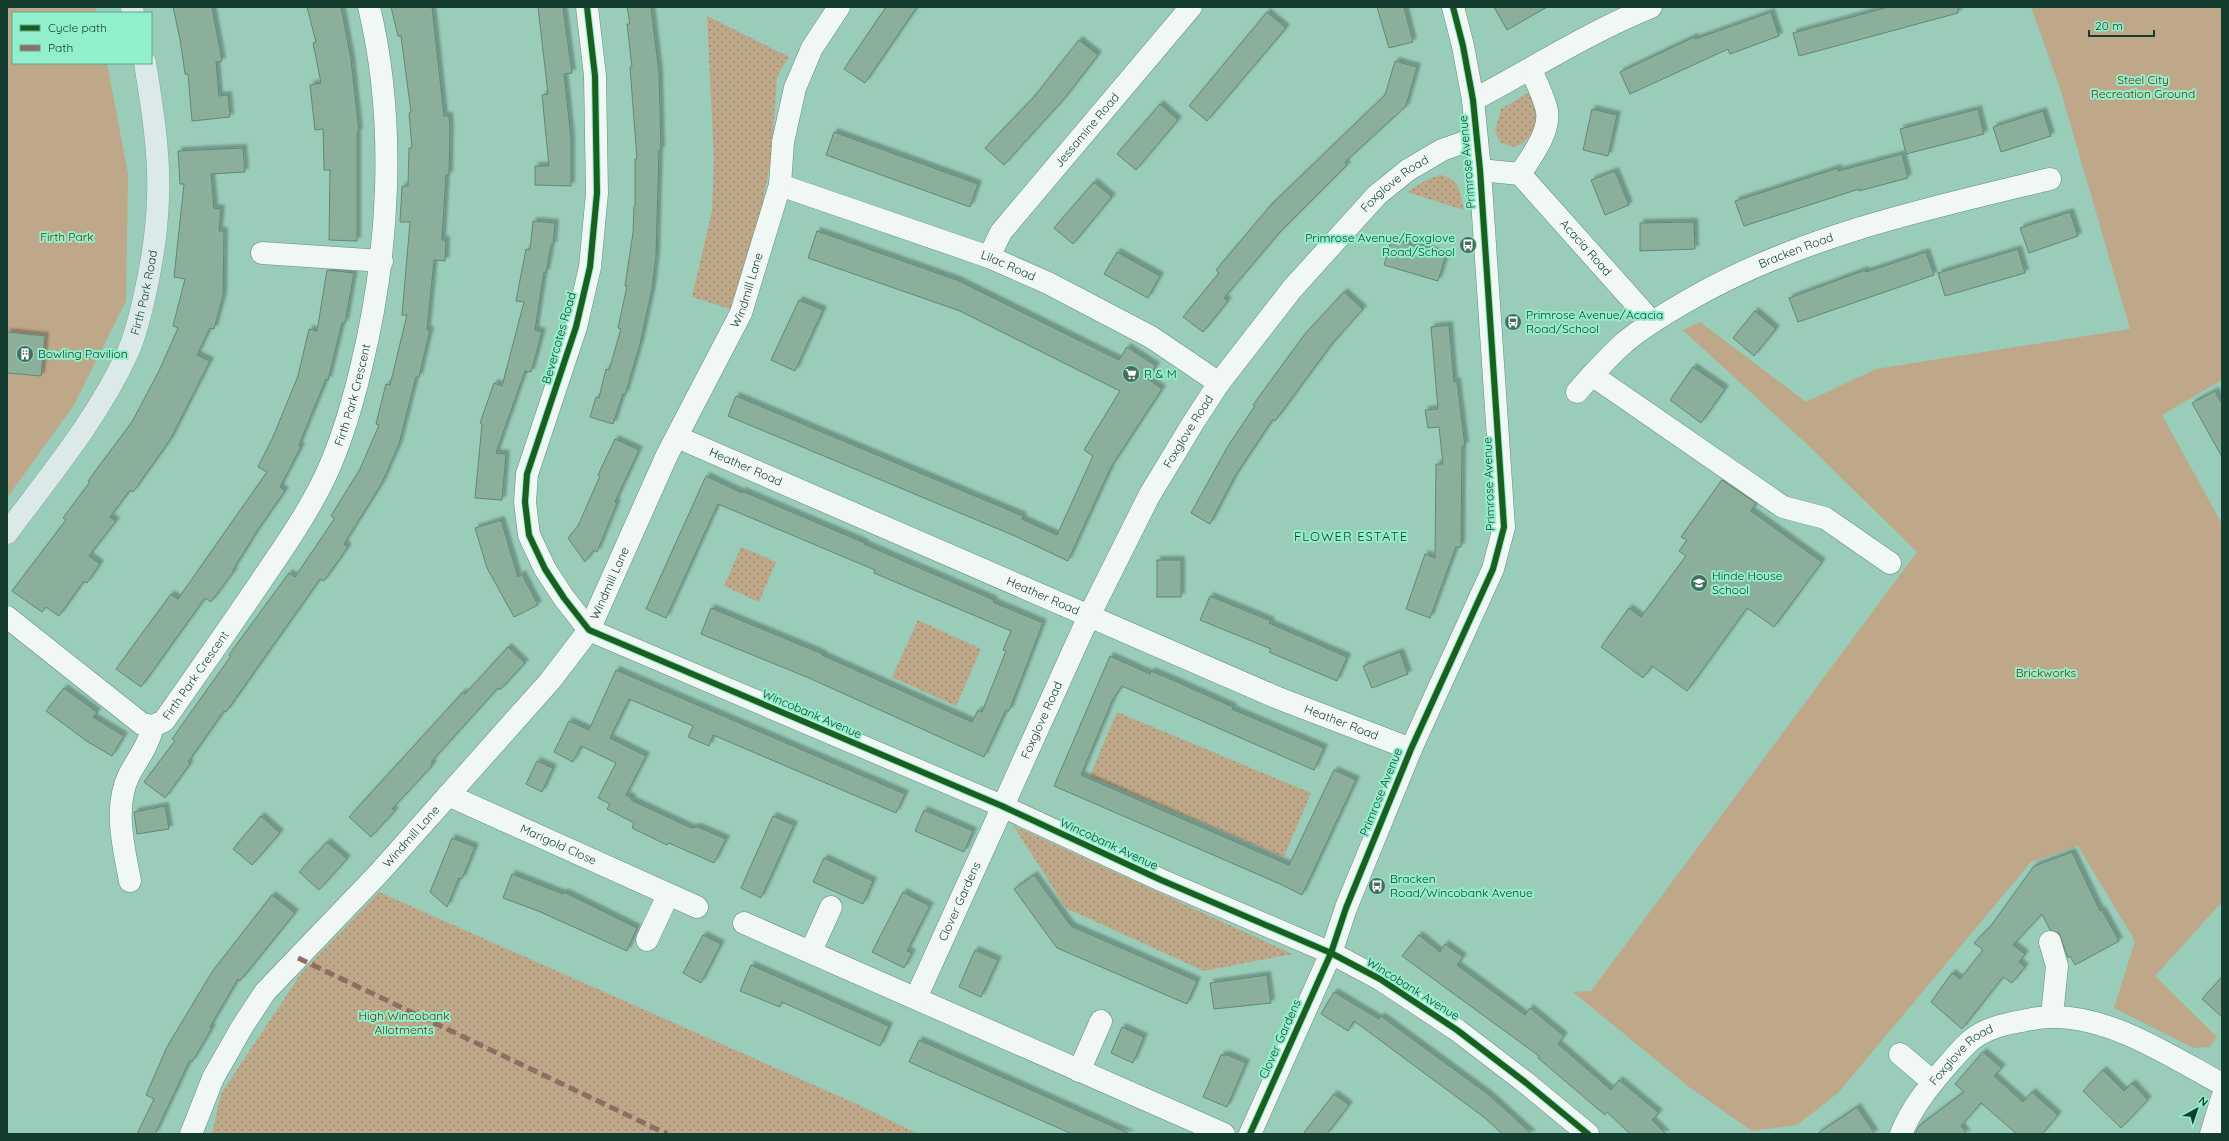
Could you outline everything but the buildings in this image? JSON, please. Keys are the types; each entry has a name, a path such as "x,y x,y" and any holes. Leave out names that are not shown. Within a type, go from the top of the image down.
{"main road":[{"name":"Firth Park Road","path":"7,533 88,423 118,372 134,334 150,274 158,198 153,117 145,64"}],"street":[{"name":"Firth Park Crescent","path":"7,617 142,724 153,726 164,721 280,554 319,489 341,442 355,392 372,323 382,261 385,154 382,86 375,31 369,7"},
{"name":"Bevercotes Road","path":"587,7 595,76 597,192 590,267 576,327 527,474 525,502 529,535 545,569 564,598 589,630"},
{"name":"Windmill Lane","path":"191,1134 213,1078 242,1027 265,992 379,873 550,681 589,630 677,437 741,313 780,185 783,142 795,88 812,48 840,7"},
{"name":"Jessamine Road","path":"989,257 1001,232 1191,7"},
{"name":"Primrose Avenue","path":"1331,953 1346,908 1411,749 1493,569 1504,527 1480,170 1473,100 1463,46 1453,7"},
{"path":"1473,100 1531,70 1586,37 1625,17 1651,7"},
{"path":"1480,170 1520,174 1533,154 1544,131 1547,112 1542,95 1531,70"},
{"name":"Foxglove Road","path":"1002,806 1089,616 1149,496 1219,383 1292,289 1377,196 1408,170 1442,150 1476,138"},
{"name":"Acacia Road","path":"1520,174 1652,322"},
{"name":"Bracken Road","path":"1577,392 1624,343 1652,322 1710,288 1774,257 1911,213 2050,179"},
{"name":"Lilac Road","path":"780,185 989,257 1048,282 1151,337 1219,383"},
{"path":"262,254 382,261"},
{"path":"1592,375 1784,507 1825,518 1890,563"},
{"name":"Heather Road","path":"677,437 1278,698 1411,749"},
{"name":"Wincobank Avenue","path":"589,630 1002,806 1161,880 1331,953 1380,979 1457,1030 1525,1082 1588,1134"},
{"name":"Firth Park Crescent","path":"130,881 121,833 122,799 128,777 146,749 153,726"},
{"name":"Marigold Close","path":"448,795 697,907"},
{"name":"Clover Gardens","path":"916,998 1002,806"},
{"path":"647,940 668,895"},
{"path":"811,951 831,907"},
{"path":"744,923 811,951 874,981 916,998 1224,1134"},
{"path":"2050,942 2057,966 2052,1016"},
{"name":"Clover Gardens","path":"1250,1134 1331,953"},
{"name":"Foxglove Road","path":"1901,1134 1909,1114 1933,1082 1969,1041 1984,1032 2006,1024 2052,1016 2085,1021 2119,1031 2151,1045 2222,1084"},
{"path":"1079,1071 1101,1021"},
{"path":"1900,1054 1933,1082"},
{"path":"2211,1134 2222,1098"}],"green space":[{"name":"Firth Park","path":"7,7 96,7 97,12 12,12 12,64 107,64 128,174 126,301 74,405 7,498"},
{"name":"Brickworks","path":"2031,7 2222,7 2222,380 2162,415 2222,524 2222,902 2155,976 2217,1037 2210,1047 2193,1048 2114,1008 2135,941 2078,846 2031,862 1838,1093 1797,1125 1752,1131 1689,1087 1573,992 1591,991 1917,552 1811,448 1683,330 1700,322 1806,402 1876,369 2130,329 2059,85"},
{"path":"707,16 789,57 777,76 771,160 759,220 734,310 692,297 712,211 714,159"},
{"path":"1528,93 1537,110 1536,124 1530,136 1521,144 1513,147 1501,143 1495,131 1501,109"},
{"path":"1441,175 1452,180 1456,184 1460,192 1464,210 1407,192 1428,179"},
{"path":"741,547 776,562 759,602 724,586"},
{"path":"918,620 981,649 956,706 892,677"},
{"path":"1117,712 1311,793 1284,857 1090,776"},
{"path":"1013,825 1292,954 1204,971 1066,908"},
{"name":"High Wincobank Allotments","path":"379,892 859,1105 918,1134 212,1134 221,1094 302,972"}],"marked path":[{"path":"298,958 667,1134"}],"cycle path":[{"path":"587,7 595,76 597,193 590,267 576,327 527,474 525,502 529,535 545,569 564,598 589,630 1002,806 1161,880 1331,953 1380,979 1457,1030 1525,1082 1588,1134"},
{"path":"1250,1134 1331,953 1346,908 1411,749 1493,569 1504,527 1480,170 1473,100 1463,46 1453,7"}],"place":[{"name":"Primrose Avenue/Foxglove Road/School","path":"1468,245"},
{"name":"Primrose Avenue/Acacia Road/School","path":"1513,322"},
{"name":"Bowling Pavilion","path":"25,354"},
{"name":"R & M","path":"1131,374"},
{"name":"Hinde House School","path":"1699,583"},
{"name":"Bracken Road/Wincobank Avenue","path":"1377,886"}],"district":[{"name":"FLOWER ESTATE","path":"1351,536"}],"park label":[{"name":"Steel City Recreation Ground","path":"2143,87"}]}
